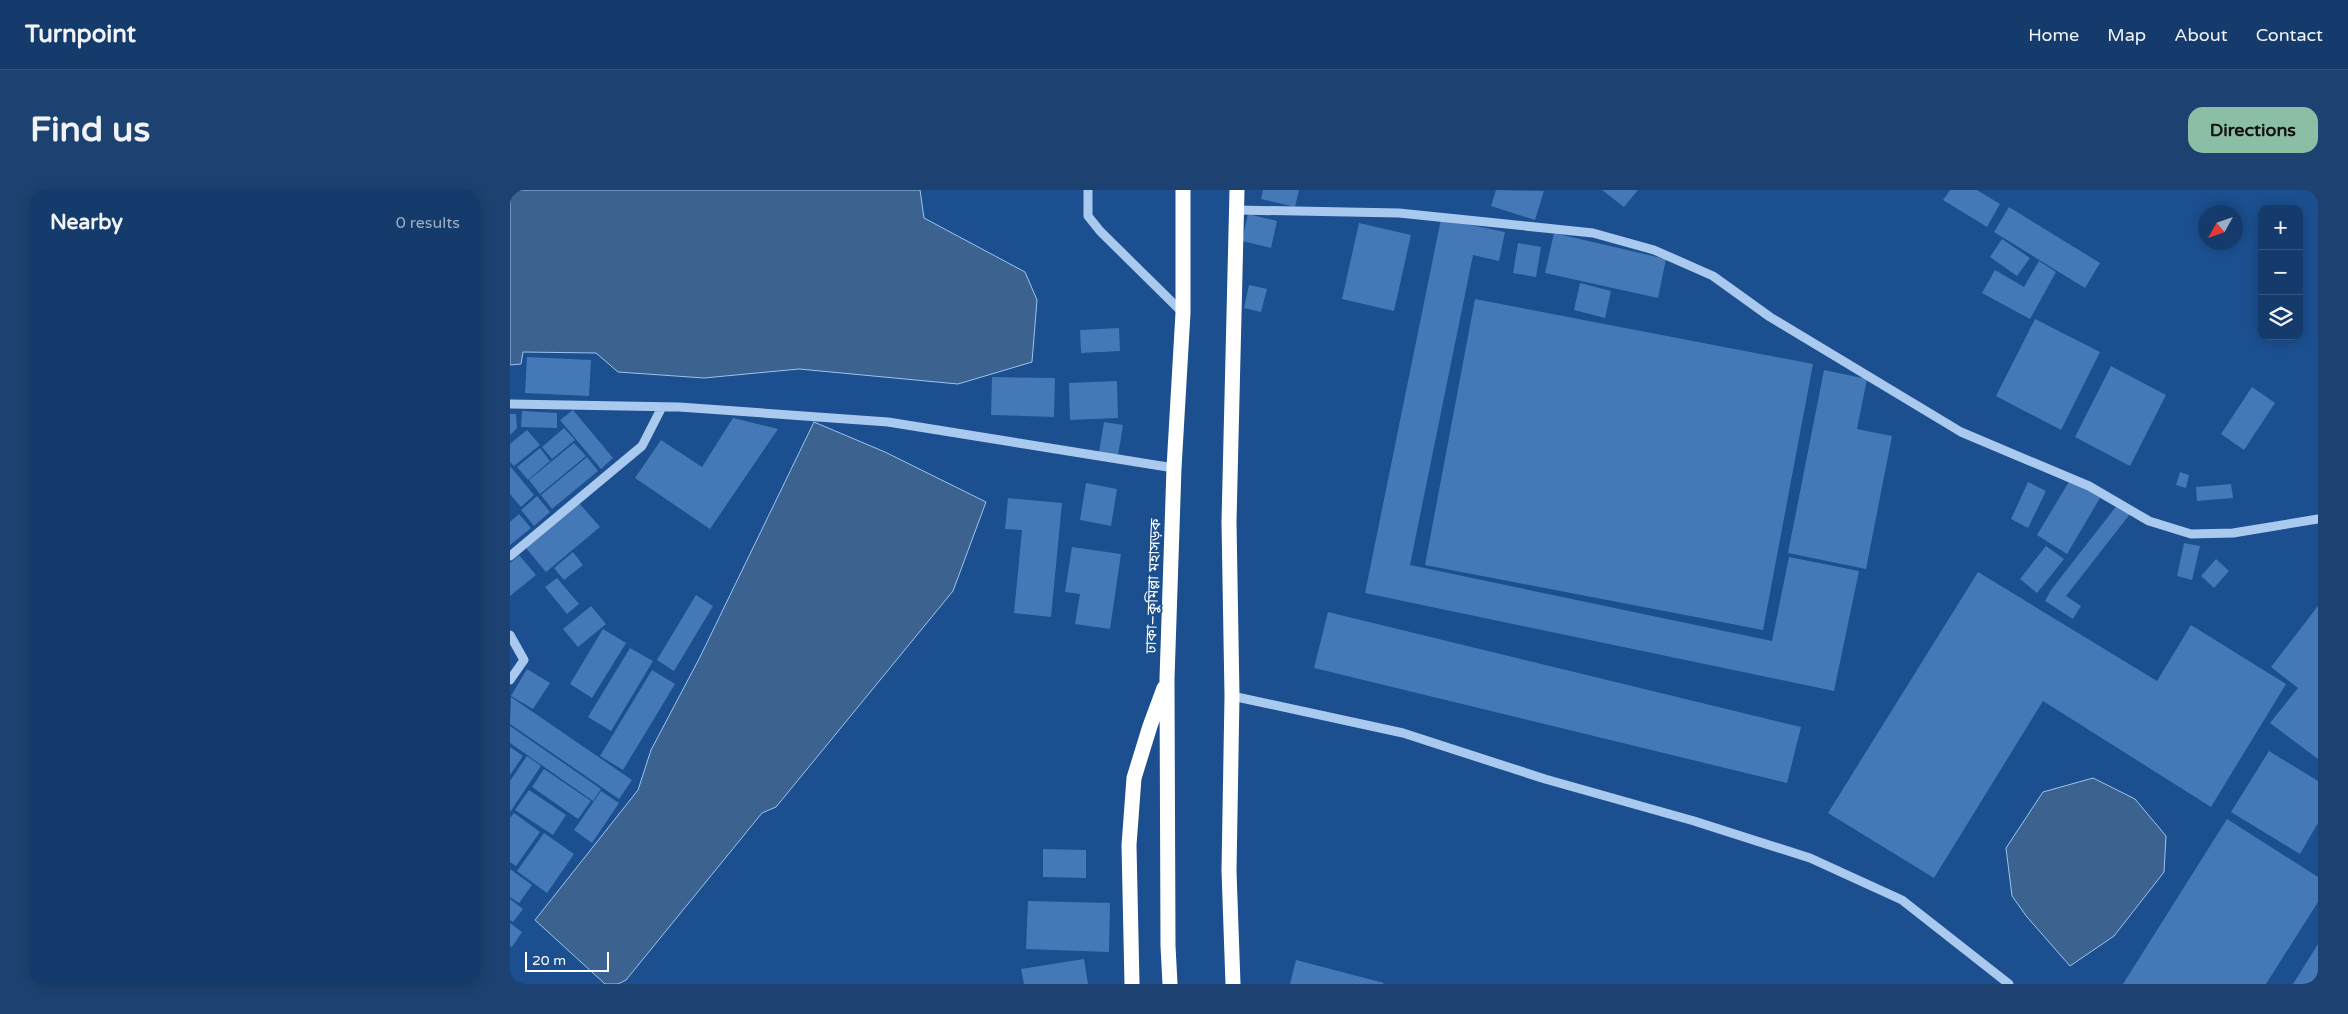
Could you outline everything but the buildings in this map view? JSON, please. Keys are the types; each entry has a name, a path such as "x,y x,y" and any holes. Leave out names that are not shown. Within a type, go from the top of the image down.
{"highway":[{"name":"ঢাকা–কুমিল্লা মহাসড়ক","path":"1170,984 1168,936 1167,679 1174,468 1183,313 1183,190"},
{"path":"1233,984 1229,871 1232,696 1229,522 1237,190"},
{"path":"1132,984 1129,845 1134,778 1167,679"}],"street":[{"path":"1088,190 1088,216 1100,231 1183,313"},
{"path":"1238,210 1399,213 1593,233 1654,250 1713,276 1770,317 1961,432 2089,486 2149,521 2191,534 2199,534 2233,533 2318,519"},
{"path":"510,404 662,407 888,422 1174,468"},
{"path":"510,556 642,446 662,407"},
{"path":"510,635 524,660 510,680"},
{"path":"1232,696 1403,733 1545,779 1694,821 1810,858 1902,900 2009,984"}],"water":[{"path":"510,190 920,190 924,218 1025,272 1037,300 1032,362 958,384 799,369 704,378 618,372 596,353 523,352 521,364 510,365"},
{"path":"814,422 885,452 986,502 953,591 776,807 762,813 626,980 618,984 605,984 535,920 638,790 651,750 700,657"},
{"path":"2093,778 2135,799 2166,836 2164,872 2114,936 2070,966 2027,917 2012,896 2006,848 2043,792"}]}
